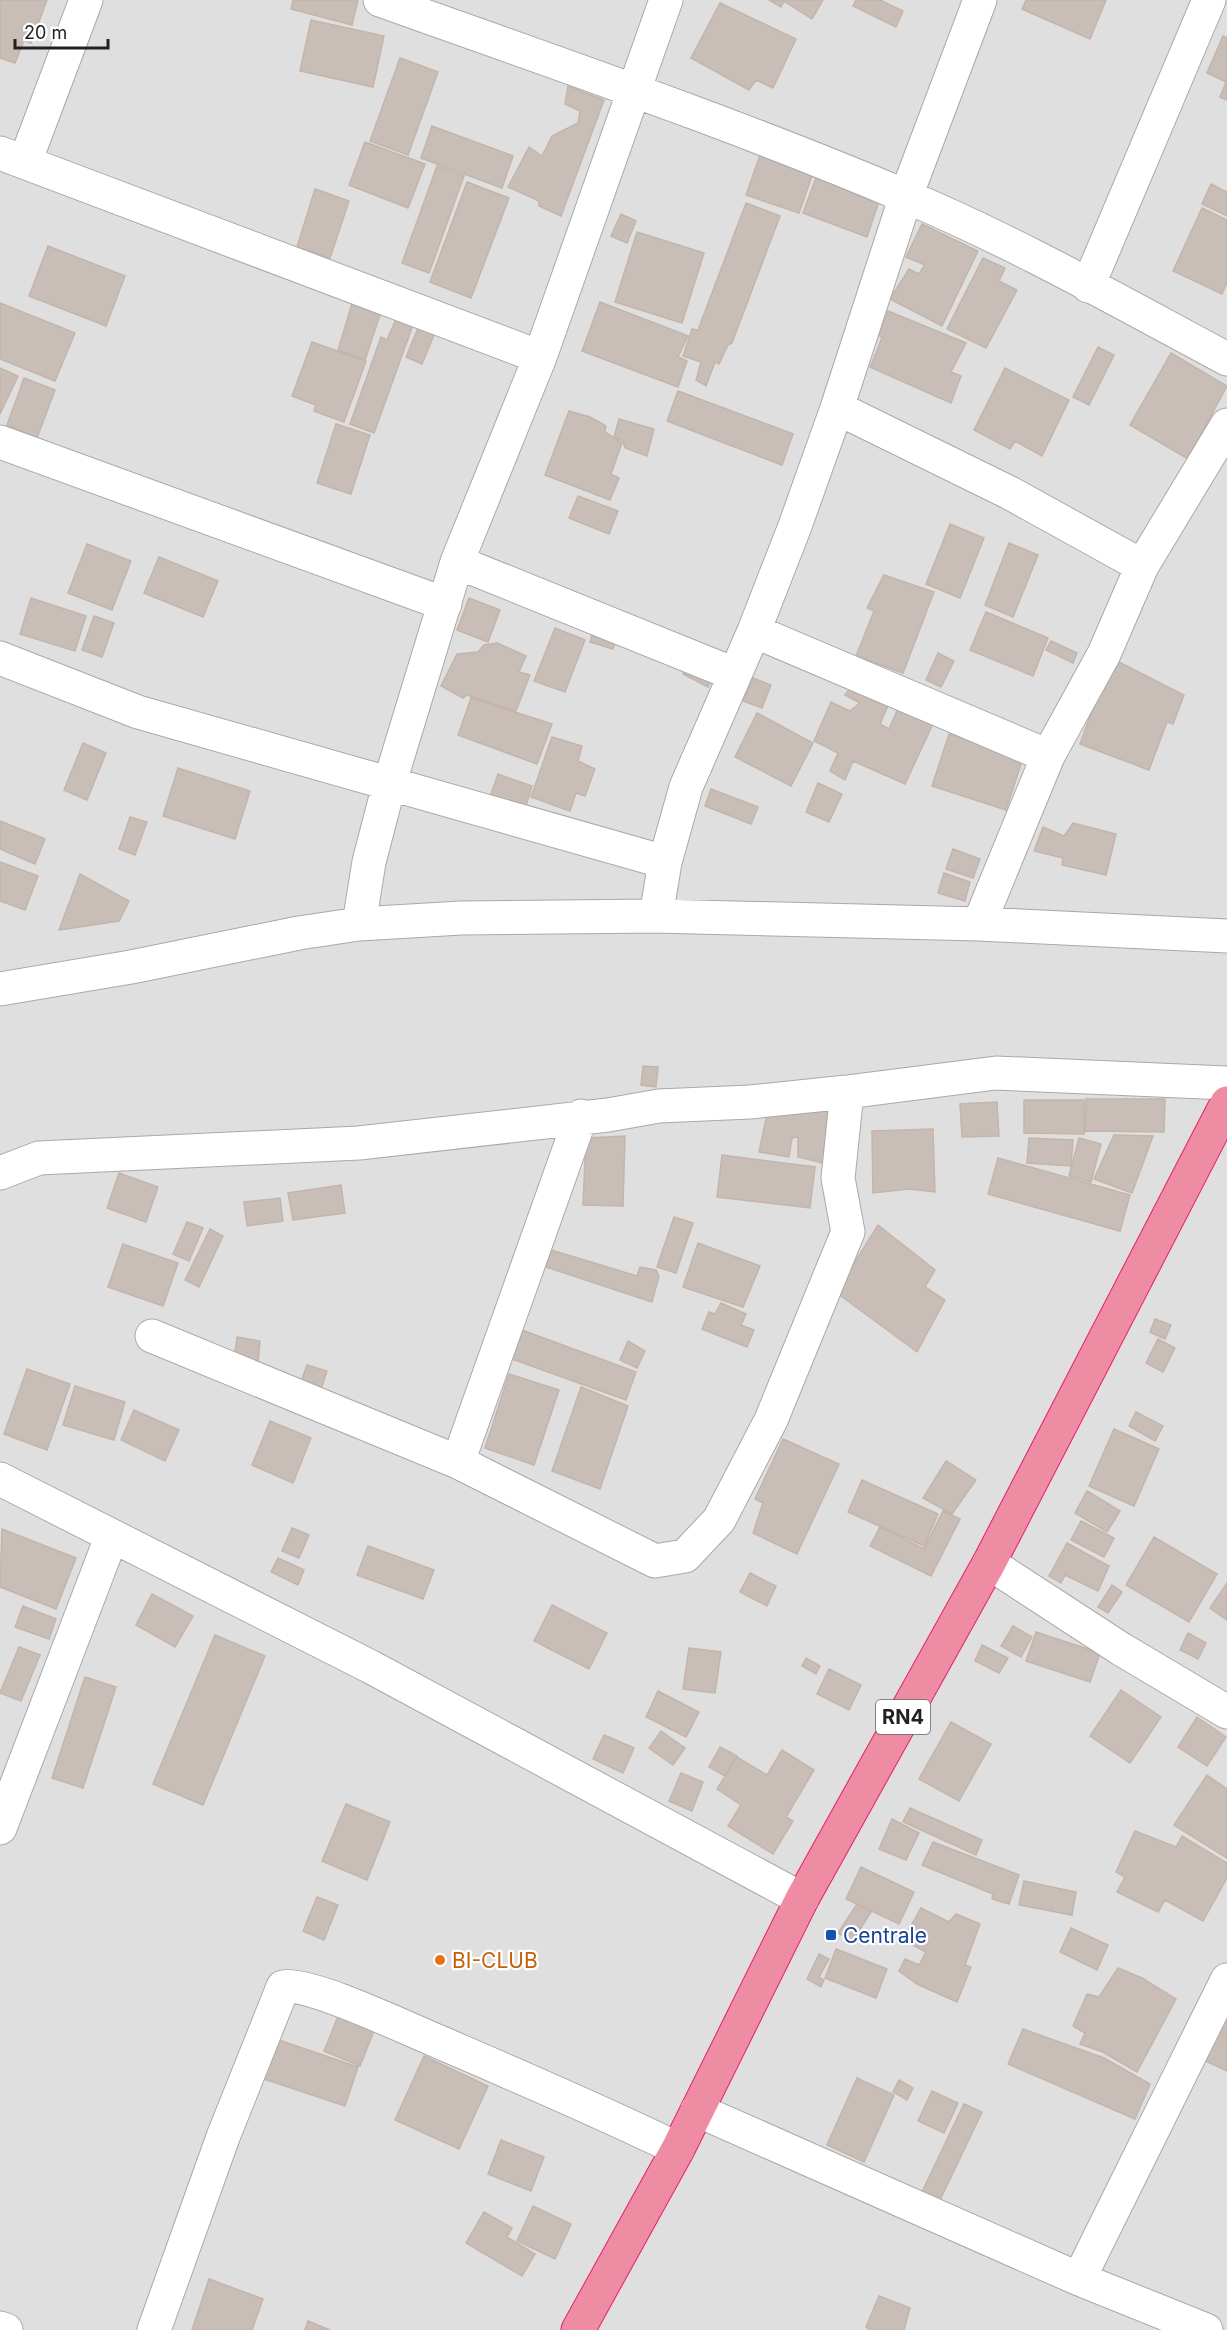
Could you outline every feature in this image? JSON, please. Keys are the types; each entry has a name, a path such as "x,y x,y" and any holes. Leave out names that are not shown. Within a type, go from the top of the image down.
{"highway":[{"name":"RN4","path":"578,2330 678,2150 802,1899 989,1563 1227,1103"}],"street":[{"path":"86,0 13,158 540,357"},
{"path":"380,0 633,90 906,196 1088,286 1227,359"},
{"path":"359,924 369,862 389,784 456,562 540,357 666,0"},
{"path":"656,916 665,862 687,786 754,631 837,408 906,196 980,0"},
{"path":"1088,286 1209,0"},
{"path":"837,408 1010,493 1142,566"},
{"path":"979,924 1048,756 1104,654 1142,566 1227,425"},
{"path":"0,442 445,603"},
{"path":"456,562 734,674"},
{"path":"754,631 1048,756"},
{"path":"0,658 138,712 665,862"},
{"path":"0,989 131,967 299,933 359,924 461,918 656,916 979,924 1227,936"},
{"path":"0,1173 39,1158 359,1143 658,1106 750,1102 996,1073 1227,1083"},
{"path":"152,1336 458,1461 655,1561 685,1556 699,1544 718,1520 771,1420 848,1232 838,1178 847,1092"},
{"path":"458,1461 581,1116"},
{"path":"0,1479 111,1538 371,1667 802,1899"},
{"path":"0,1828 111,1538"},
{"path":"989,1563 1121,1649 1227,1712"},
{"path":"1079,2279 1227,1980"},
{"path":"154,2330 223,2137 283,1987 295,1985 359,2007 586,2104 678,2150"},
{"path":"697,2110 1079,2279 1206,2330"},
{"path":"0,2328 6,2330"}],"shaded area":[{"path":"0,0 1227,0 1227,2330 0,2330"}],"building":[{"path":"0,0 47,0 31,43 24,41 15,63 0,58"},
{"path":"293,0 358,0 352,25 291,9"},
{"path":"769,0 823,0 812,19 784,1 781,7"},
{"path":"856,0 880,0 903,11 896,27 853,6"},
{"path":"1026,0 1106,0 1090,39 1022,9"},
{"path":"720,3 796,39 773,88 756,80 749,90 691,58"},
{"path":"311,20 384,36 373,87 300,71"},
{"path":"1223,36 1227,38 1227,100 1220,97 1226,82 1207,73"},
{"path":"400,58 438,72 408,155 370,141"},
{"path":"568,86 604,100 561,216 539,206 539,201 508,187 529,147 542,156 552,136 578,123 580,111 565,104"},
{"path":"432,126 513,156 502,188 421,158"},
{"path":"365,142 425,164 408,208 349,185"},
{"path":"760,155 813,173 799,213 746,195"},
{"path":"437,166 464,176 429,273 402,263"},
{"path":"817,175 880,198 867,237 803,213"},
{"path":"467,182 509,198 471,298 430,282"},
{"path":"1211,184 1227,192 1227,216 1202,204"},
{"path":"315,189 349,201 330,258 297,247"},
{"path":"746,203 780,216 732,343 728,345 719,364 715,362 706,386 696,380 701,362 683,356 692,329 698,330"},
{"path":"1202,208 1227,220 1227,282 1222,294 1173,271"},
{"path":"621,214 636,221 627,243 611,236"},
{"path":"922,224 978,251 942,326 890,299 909,269 919,274 925,265 906,257"},
{"path":"637,232 704,253 682,323 615,302"},
{"path":"48,246 125,276 106,326 29,296"},
{"path":"983,258 1005,268 999,281 1017,290 986,348 947,329"},
{"path":"354,297 383,306 365,360 338,350"},
{"path":"600,302 688,336 678,357 687,361 678,387 582,351"},
{"path":"0,303 75,333 55,381 0,359"},
{"path":"888,311 966,343 951,372 961,376 951,403 870,367 882,338 878,334"},
{"path":"396,319 413,325 374,433 350,424 381,337 387,340"},
{"path":"418,328 434,335 422,364 406,357"},
{"path":"312,342 366,361 344,422 314,411 316,405 292,396"},
{"path":"1098,347 1114,355 1089,405 1073,397"},
{"path":"1171,353 1227,386 1188,459 1130,425"},
{"path":"0,368 18,376 0,414"},
{"path":"1005,368 1069,400 1042,456 1015,441 1010,449 974,430"},
{"path":"24,378 55,390 37,438 7,425"},
{"path":"678,391 793,434 782,465 667,421"},
{"path":"569,411 590,417 606,426 605,432 622,443 611,474 619,478 610,500 545,475"},
{"path":"619,419 654,429 647,456 625,448 623,441 614,437"},
{"path":"336,424 370,435 351,494 317,483"},
{"path":"578,496 618,511 609,534 569,518"},
{"path":"950,524 984,538 960,598 926,584"},
{"path":"1009,543 1038,555 1013,617 985,605"},
{"path":"87,544 131,561 112,610 68,593"},
{"path":"159,557 218,581 203,617 144,593"},
{"path":"884,575 934,592 903,673 856,656 874,611 867,608"},
{"path":"31,598 86,616 75,651 20,634"},
{"path":"469,598 500,610 488,642 457,630"},
{"path":"986,612 1048,638 1033,676 970,650"},
{"path":"94,616 114,623 102,657 82,650"},
{"path":"555,628 585,640 565,692 534,681"},
{"path":"593,632 616,639 613,649 590,642"},
{"path":"1051,641 1077,653 1073,663 1046,650"},
{"path":"497,643 526,656 519,672 530,675 516,711 467,695 463,698 441,686 457,654 478,652 484,645"},
{"path":"938,653 954,661 941,687 926,680"},
{"path":"1111,658 1184,695 1173,724 1167,722 1149,770 1080,744"},
{"path":"687,664 713,677 708,687 683,674"},
{"path":"753,678 771,685 762,708 743,701"},
{"path":"853,684 893,694 880,724 889,729 903,697 938,713 905,784 853,761 845,780 830,771 838,753 814,741 831,702 850,711 860,703 845,695"},
{"path":"471,698 552,724 537,764 458,735"},
{"path":"757,713 813,743 791,786 735,757"},
{"path":"949,734 1023,758 1006,810 932,786"},
{"path":"552,737 582,746 578,761 595,769 585,796 576,793 570,811 531,797"},
{"path":"83,743 106,753 87,800 64,790"},
{"path":"178,768 250,791 235,839 163,816"},
{"path":"498,774 532,786 524,812 489,800"},
{"path":"818,783 842,794 829,822 806,812"},
{"path":"711,789 758,807 751,824 705,806"},
{"path":"130,817 147,822 135,855 119,849"},
{"path":"0,821 45,839 35,864 0,849"},
{"path":"1073,823 1116,834 1106,875 1062,865 1063,858 1034,851 1043,827 1064,836"},
{"path":"953,849 980,859 973,878 946,869"},
{"path":"0,862 38,876 25,910 0,901"},
{"path":"944,873 970,882 965,901 938,893"},
{"path":"80,874 129,901 119,921 59,930"},
{"path":"643,1066 658,1067 656,1087 641,1085"},
{"path":"1086,1099 1165,1099 1164,1132 1085,1131"},
{"path":"1024,1100 1084,1100 1084,1134 1024,1133"},
{"path":"997,1102 999,1136 962,1137 960,1104"},
{"path":"829,1107 823,1163 798,1157 798,1137 792,1138 789,1157 759,1152 768,1109"},
{"path":"933,1129 935,1192 909,1189 873,1193 872,1131"},
{"path":"1114,1135 1153,1136 1132,1193 1094,1179"},
{"path":"625,1136 623,1206 583,1205 586,1138"},
{"path":"1029,1138 1073,1140 1071,1166 1027,1163"},
{"path":"1079,1138 1101,1144 1091,1182 1069,1176"},
{"path":"722,1155 815,1167 810,1208 717,1197"},
{"path":"998,1158 1130,1195 1120,1231 988,1194"},
{"path":"119,1173 158,1187 146,1222 107,1208"},
{"path":"341,1185 345,1213 293,1220 288,1193"},
{"path":"280,1198 283,1221 247,1226 244,1202"},
{"path":"674,1217 693,1223 676,1273 657,1267"},
{"path":"187,1222 203,1228 189,1261 173,1254"},
{"path":"878,1225 935,1270 925,1287 945,1300 917,1352 841,1296 848,1273"},
{"path":"210,1229 223,1236 199,1287 185,1280"},
{"path":"698,1243 760,1266 743,1307 683,1287"},
{"path":"123,1244 178,1263 163,1306 108,1287"},
{"path":"548,1249 637,1276 640,1267 656,1270 659,1276 652,1302 543,1266"},
{"path":"721,1303 746,1314 741,1325 754,1330 747,1347 702,1329 709,1312 715,1314"},
{"path":"1155,1319 1171,1325 1165,1339 1150,1332"},
{"path":"522,1330 636,1372 626,1400 512,1359"},
{"path":"237,1337 260,1341 258,1363 234,1360"},
{"path":"1158,1339 1175,1348 1163,1372 1146,1363"},
{"path":"628,1341 645,1351 637,1368 620,1360"},
{"path":"307,1365 327,1371 321,1389 301,1382"},
{"path":"27,1369 70,1384 47,1450 4,1434"},
{"path":"509,1374 559,1390 534,1465 485,1448"},
{"path":"75,1386 125,1402 114,1440 63,1425"},
{"path":"581,1387 628,1406 600,1489 552,1471"},
{"path":"134,1410 179,1430 165,1461 121,1440"},
{"path":"1136,1412 1163,1426 1155,1441 1129,1426"},
{"path":"270,1421 311,1438 293,1483 252,1465"},
{"path":"1114,1429 1159,1449 1134,1506 1089,1486"},
{"path":"783,1439 839,1464 797,1554 753,1533 763,1503 755,1499"},
{"path":"946,1461 976,1480 952,1514 923,1498"},
{"path":"862,1480 938,1514 924,1546 848,1512"},
{"path":"1087,1491 1120,1511 1107,1532 1075,1513"},
{"path":"943,1511 960,1519 931,1576 870,1546 880,1527 924,1549"},
{"path":"1081,1521 1114,1538 1104,1557 1071,1540"},
{"path":"292,1528 309,1535 299,1558 282,1551"},
{"path":"2,1529 76,1558 56,1609 0,1587"},
{"path":"1154,1537 1217,1574 1189,1622 1126,1585"},
{"path":"1067,1543 1109,1566 1098,1591 1065,1575 1061,1583 1049,1576"},
{"path":"368,1546 434,1570 423,1599 357,1575"},
{"path":"278,1558 304,1570 298,1585 271,1572"},
{"path":"750,1573 776,1586 767,1606 740,1592"},
{"path":"1227,1583 1227,1620 1210,1608"},
{"path":"1112,1585 1122,1592 1108,1613 1098,1607"},
{"path":"152,1594 193,1616 175,1647 136,1625"},
{"path":"552,1605 607,1633 589,1669 534,1641"},
{"path":"23,1606 56,1619 49,1639 15,1627"},
{"path":"1013,1626 1032,1637 1021,1657 1001,1646"},
{"path":"1036,1632 1100,1653 1090,1682 1026,1661"},
{"path":"1188,1633 1206,1643 1198,1659 1180,1650"},
{"path":"215,1635 265,1656 203,1805 153,1784"},
{"path":"982,1645 1008,1658 999,1673 975,1661"},
{"path":"19,1647 40,1655 21,1701 0,1693"},
{"path":"689,1648 721,1652 715,1693 683,1689"},
{"path":"806,1658 820,1666 816,1674 802,1666"},
{"path":"829,1669 861,1685 849,1710 817,1694"},
{"path":"85,1677 116,1687 83,1788 52,1778"},
{"path":"1121,1690 1161,1717 1130,1763 1090,1736"},
{"path":"658,1691 699,1712 686,1737 646,1717"},
{"path":"1197,1717 1226,1737 1207,1766 1178,1747"},
{"path":"951,1722 991,1744 959,1801 919,1779"},
{"path":"661,1731 685,1748 673,1765 649,1748"},
{"path":"604,1735 634,1748 623,1773 593,1759"},
{"path":"720,1747 737,1756 725,1776 709,1767"},
{"path":"782,1750 814,1770 786,1817 793,1821 773,1854 728,1826 741,1805 717,1789 737,1757 767,1775"},
{"path":"681,1773 703,1782 692,1811 669,1801"},
{"path":"1207,1775 1227,1789 1227,1858 1174,1825"},
{"path":"346,1804 390,1822 367,1880 322,1861"},
{"path":"910,1808 982,1840 976,1855 903,1822"},
{"path":"892,1819 919,1833 906,1860 879,1849"},
{"path":"1135,1831 1176,1847 1182,1836 1227,1863 1227,1878 1203,1921 1165,1900 1158,1912 1117,1892 1125,1877 1116,1872"},
{"path":"933,1842 1019,1875 1009,1904 992,1899 993,1894 922,1865"},
{"path":"861,1867 914,1892 899,1924 846,1899"},
{"path":"1024,1881 1076,1892 1072,1915 1019,1905"},
{"path":"317,1897 338,1905 324,1940 303,1931"},
{"path":"857,1904 871,1912 852,1942 838,1933"},
{"path":"921,1908 949,1922 956,1914 980,1924 965,1965 971,1967 957,2002 917,1984 899,1971 905,1959 919,1965 926,1952 903,1940"},
{"path":"1071,1928 1108,1945 1097,1970 1060,1952"},
{"path":"836,1949 887,1969 876,1998 825,1978"},
{"path":"819,1954 829,1959 819,1977 824,1980 821,1987 807,1979"},
{"path":"1118,1968 1142,1978 1176,1999 1137,2072 1103,2052 1080,2044 1085,2033 1073,2026 1087,1994 1099,1997"},
{"path":"339,2014 375,2028 360,2066 324,2051"},
{"path":"1222,2017 1227,2019 1227,2071 1203,2060"},
{"path":"1023,2029 1104,2058 1150,2084 1135,2119 1008,2064"},
{"path":"276,2039 358,2067 345,2106 264,2079"},
{"path":"424,2056 488,2086 459,2149 395,2120"},
{"path":"857,2078 894,2095 864,2162 827,2145"},
{"path":"899,2080 913,2088 907,2100 893,2092"},
{"path":"932,2091 958,2103 944,2133 918,2121"},
{"path":"964,2104 982,2112 940,2200 922,2192"},
{"path":"501,2140 544,2157 531,2191 488,2174"},
{"path":"533,2206 571,2224 555,2259 517,2241"},
{"path":"484,2212 512,2228 507,2237 535,2254 522,2276 466,2243"},
{"path":"209,2279 263,2299 252,2330 192,2330"},
{"path":"879,2296 910,2308 904,2330 870,2330 866,2327"},
{"path":"308,2321 330,2330 305,2330"}],"place":[{"name":"Centrale","path":"831,1935"},
{"name":"BI-CLUB","path":"440,1960"}]}
